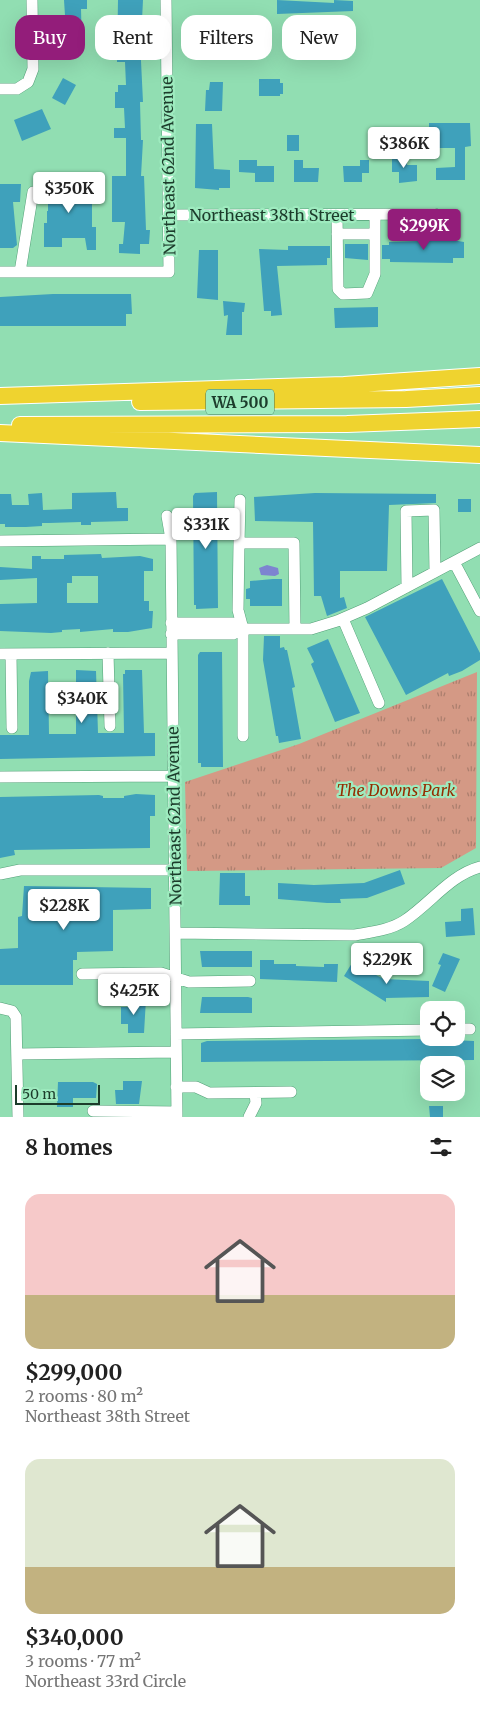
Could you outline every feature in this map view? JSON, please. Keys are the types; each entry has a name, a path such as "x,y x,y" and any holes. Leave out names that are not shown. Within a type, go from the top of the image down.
{"highway":[{"path":"0,396 344,385 480,376"},
{"name":"WA 500","path":"0,402 234,402 406,399 480,395"},
{"name":"WA 500","path":"0,425 347,424 480,418"},
{"path":"0,433 480,455"}],"street":[{"path":"0,89 17,89 28,82 33,69 32,0"},
{"name":"Northeast 62nd Avenue","path":"20,272 169,272 166,0"},
{"path":"0,272 20,272 33,192"},
{"name":"Northeast 38th Street","path":"169,215 436,214"},
{"path":"337,215 338,289 343,294 367,293 375,274 375,215"},
{"path":"337,234 375,234"},
{"path":"240,500 238,610 243,629 244,736"},
{"path":"407,587 406,511 434,510 435,572"},
{"name":"Northeast 62nd Avenue","path":"167,516 171,539 177,1115"},
{"path":"0,541 171,539"},
{"path":"239,544 294,543 295,629"},
{"path":"172,628 232,634 243,629 311,629 343,619 479,551"},
{"path":"454,562 480,610"},
{"path":"343,619 379,703"},
{"path":"108,653 110,726"},
{"path":"12,728 6,654 172,653"},
{"path":"0,776 173,776"},
{"path":"175,934 355,935 382,930 403,921 466,870 480,866"},
{"path":"0,874 20,870 174,870"},
{"path":"82,974 161,973 189,982 250,981"},
{"path":"0,1008 12,1010 16,1017 18,1117"},
{"path":"465,1029 470,1029"},
{"path":"176,1034 420,1030"},
{"path":"18,1054 176,1052"},
{"path":"176,1087 196,1087 209,1093 291,1092"},
{"path":"249,1117 256,1103 255,1092"},
{"path":"93,1110 177,1115"}],"green space":[{"name":"The Downs Park","path":"477,672 476,848 441,868 187,871 185,782 299,744"}],"water":[{"path":"267,565 278,568 279,574 275,576 261,575 259,568"}],"building":[{"path":"64,0 87,0 87,9 81,9 81,15 65,15"},
{"path":"118,0 143,0 142,15 118,15"},
{"path":"277,0 334,3 334,0 353,1 353,11 277,14"},
{"path":"117,60 141,60 143,102 140,102 141,140 143,140 141,176 144,176 146,230 150,230 149,244 140,244 140,254 119,253 119,244 123,244 125,222 112,222 112,176 126,176 126,138 114,138 114,128 125,128 124,108 115,108 115,92 118,92 118,85 126,85 125,62 117,62"},
{"path":"63,78 76,85 65,105 52,98"},
{"path":"259,79 280,79 280,83 283,83 283,94 280,94 280,96 259,96"},
{"path":"210,82 223,82 222,111 205,111 206,90 209,90"},
{"path":"42,109 51,129 22,141 14,120"},
{"path":"429,123 470,123 471,146 465,147 465,180 436,180 436,168 455,167 455,148 429,148"},
{"path":"196,124 212,124 214,169 230,170 230,188 219,188 219,190 195,188"},
{"path":"287,135 299,135 299,151 287,151"},
{"path":"392,154 407,154 407,165 417,165 417,181 399,183 399,172 392,172"},
{"path":"239,160 257,160 257,166 274,166 274,182 255,182 255,173 239,172"},
{"path":"294,160 303,160 303,168 319,168 318,182 294,182"},
{"path":"360,160 369,160 369,173 362,173 362,182 344,182 343,166 360,166"},
{"path":"48,179 84,179 85,199 92,199 92,227 96,227 96,250 87,250 85,238 62,238 62,247 44,247 44,223 47,223 48,211"},
{"path":"0,184 21,184 20,202 13,202 17,245 13,248 0,248"},
{"path":"452,240 464,242 464,258 453,258 453,263 390,262 390,259 382,259 382,245 389,245 389,242"},
{"path":"345,244 368,244 368,260 345,258"},
{"path":"288,246 330,246 330,258 327,258 327,265 277,266 282,315 271,316 271,311 264,311 259,249 288,250"},
{"path":"199,250 218,250 218,300 197,298"},
{"path":"53,294 131,294 132,314 126,314 126,326 0,326 0,297"},
{"path":"223,301 245,303 244,312 242,312 242,335 226,335 228,315 224,316"},
{"path":"378,307 378,327 335,328 334,308"},
{"path":"116,492 117,508 128,508 128,521 91,522 91,525 81,525 81,522 42,523 42,526 26,527 5,527 5,524 0,524 0,494 11,494 12,505 29,505 28,494 42,493 43,510 72,509 72,493"},
{"path":"217,492 218,608 196,609 196,605 194,605 193,496 195,493"},
{"path":"315,493 436,494 436,503 389,505 387,571 340,571 340,598 344,597 347,608 327,616 321,596 314,596 313,522 255,521 254,497"},
{"path":"458,499 471,499 471,512 458,512"},
{"path":"101,554 102,558 140,556 153,559 153,571 144,571 144,601 149,601 149,611 153,611 152,628 128,632 113,632 113,629 80,632 80,629 62,630 62,632 51,633 0,631 0,604 37,603 37,578 0,580 0,567 32,569 32,556 41,556 41,559 64,559 64,555","holes":["72,576 98,576 98,603 67,603 67,583 72,583"]},
{"path":"282,579 282,606 250,606 250,599 246,599 246,589 250,588 250,581"},
{"path":"442,579 480,653 480,660 462,671 449,676 448,673 406,695 365,617"},
{"path":"264,636 280,636 280,648 284,647 287,650 295,687 292,688 301,739 279,743 278,736 276,736 263,660"},
{"path":"328,639 360,713 335,722 311,664 314,662 307,648"},
{"path":"200,652 222,652 223,767 201,767 201,763 198,763 198,655"},
{"path":"76,670 96,671 98,733 124,733 123,674 125,674 125,670 142,670 144,733 155,733 155,756 0,759 0,735 29,735 29,681 31,672 48,671 49,734 76,734"},
{"path":"136,794 155,795 155,816 150,816 150,848 14,850 15,855 0,858 0,797 99,795 103,796 103,798 124,798 124,796"},
{"path":"400,870 405,884 367,898 340,899 341,903 278,899 278,883 314,885 364,883"},
{"path":"220,873 245,873 245,896 250,896 250,905 219,905"},
{"path":"24,886 151,888 151,909 113,910 113,951 77,952 77,960 73,960 73,985 0,985 0,949 18,948 18,917 22,916"},
{"path":"473,908 475,935 446,937 445,922 461,921 461,909"},
{"path":"200,951 252,951 252,967 202,967"},
{"path":"443,953 460,959 445,992 432,986 441,965 438,964"},
{"path":"260,960 274,960 274,964 296,964 296,966 324,967 324,964 338,964 337,982 260,979"},
{"path":"352,963 384,979 429,981 429,997 386,998 386,1002 344,976"},
{"path":"202,997 252,998 252,1013 200,1013"},
{"path":"127,999 146,999 144,1033 128,1033 128,1024 121,1024 121,1007 128,1007"},
{"path":"420,1039 420,1046 465,1046 465,1041 474,1041 474,1060 465,1060 465,1056 420,1056 420,1060 201,1062 201,1043 207,1041"},
{"path":"123,1081 142,1081 139,1104 116,1104 115,1090 123,1090"},
{"path":"58,1082 93,1082 97,1084 96,1098 73,1098 73,1107 57,1107"},
{"path":"429,1106 443,1106 443,1117 430,1117"}]}
